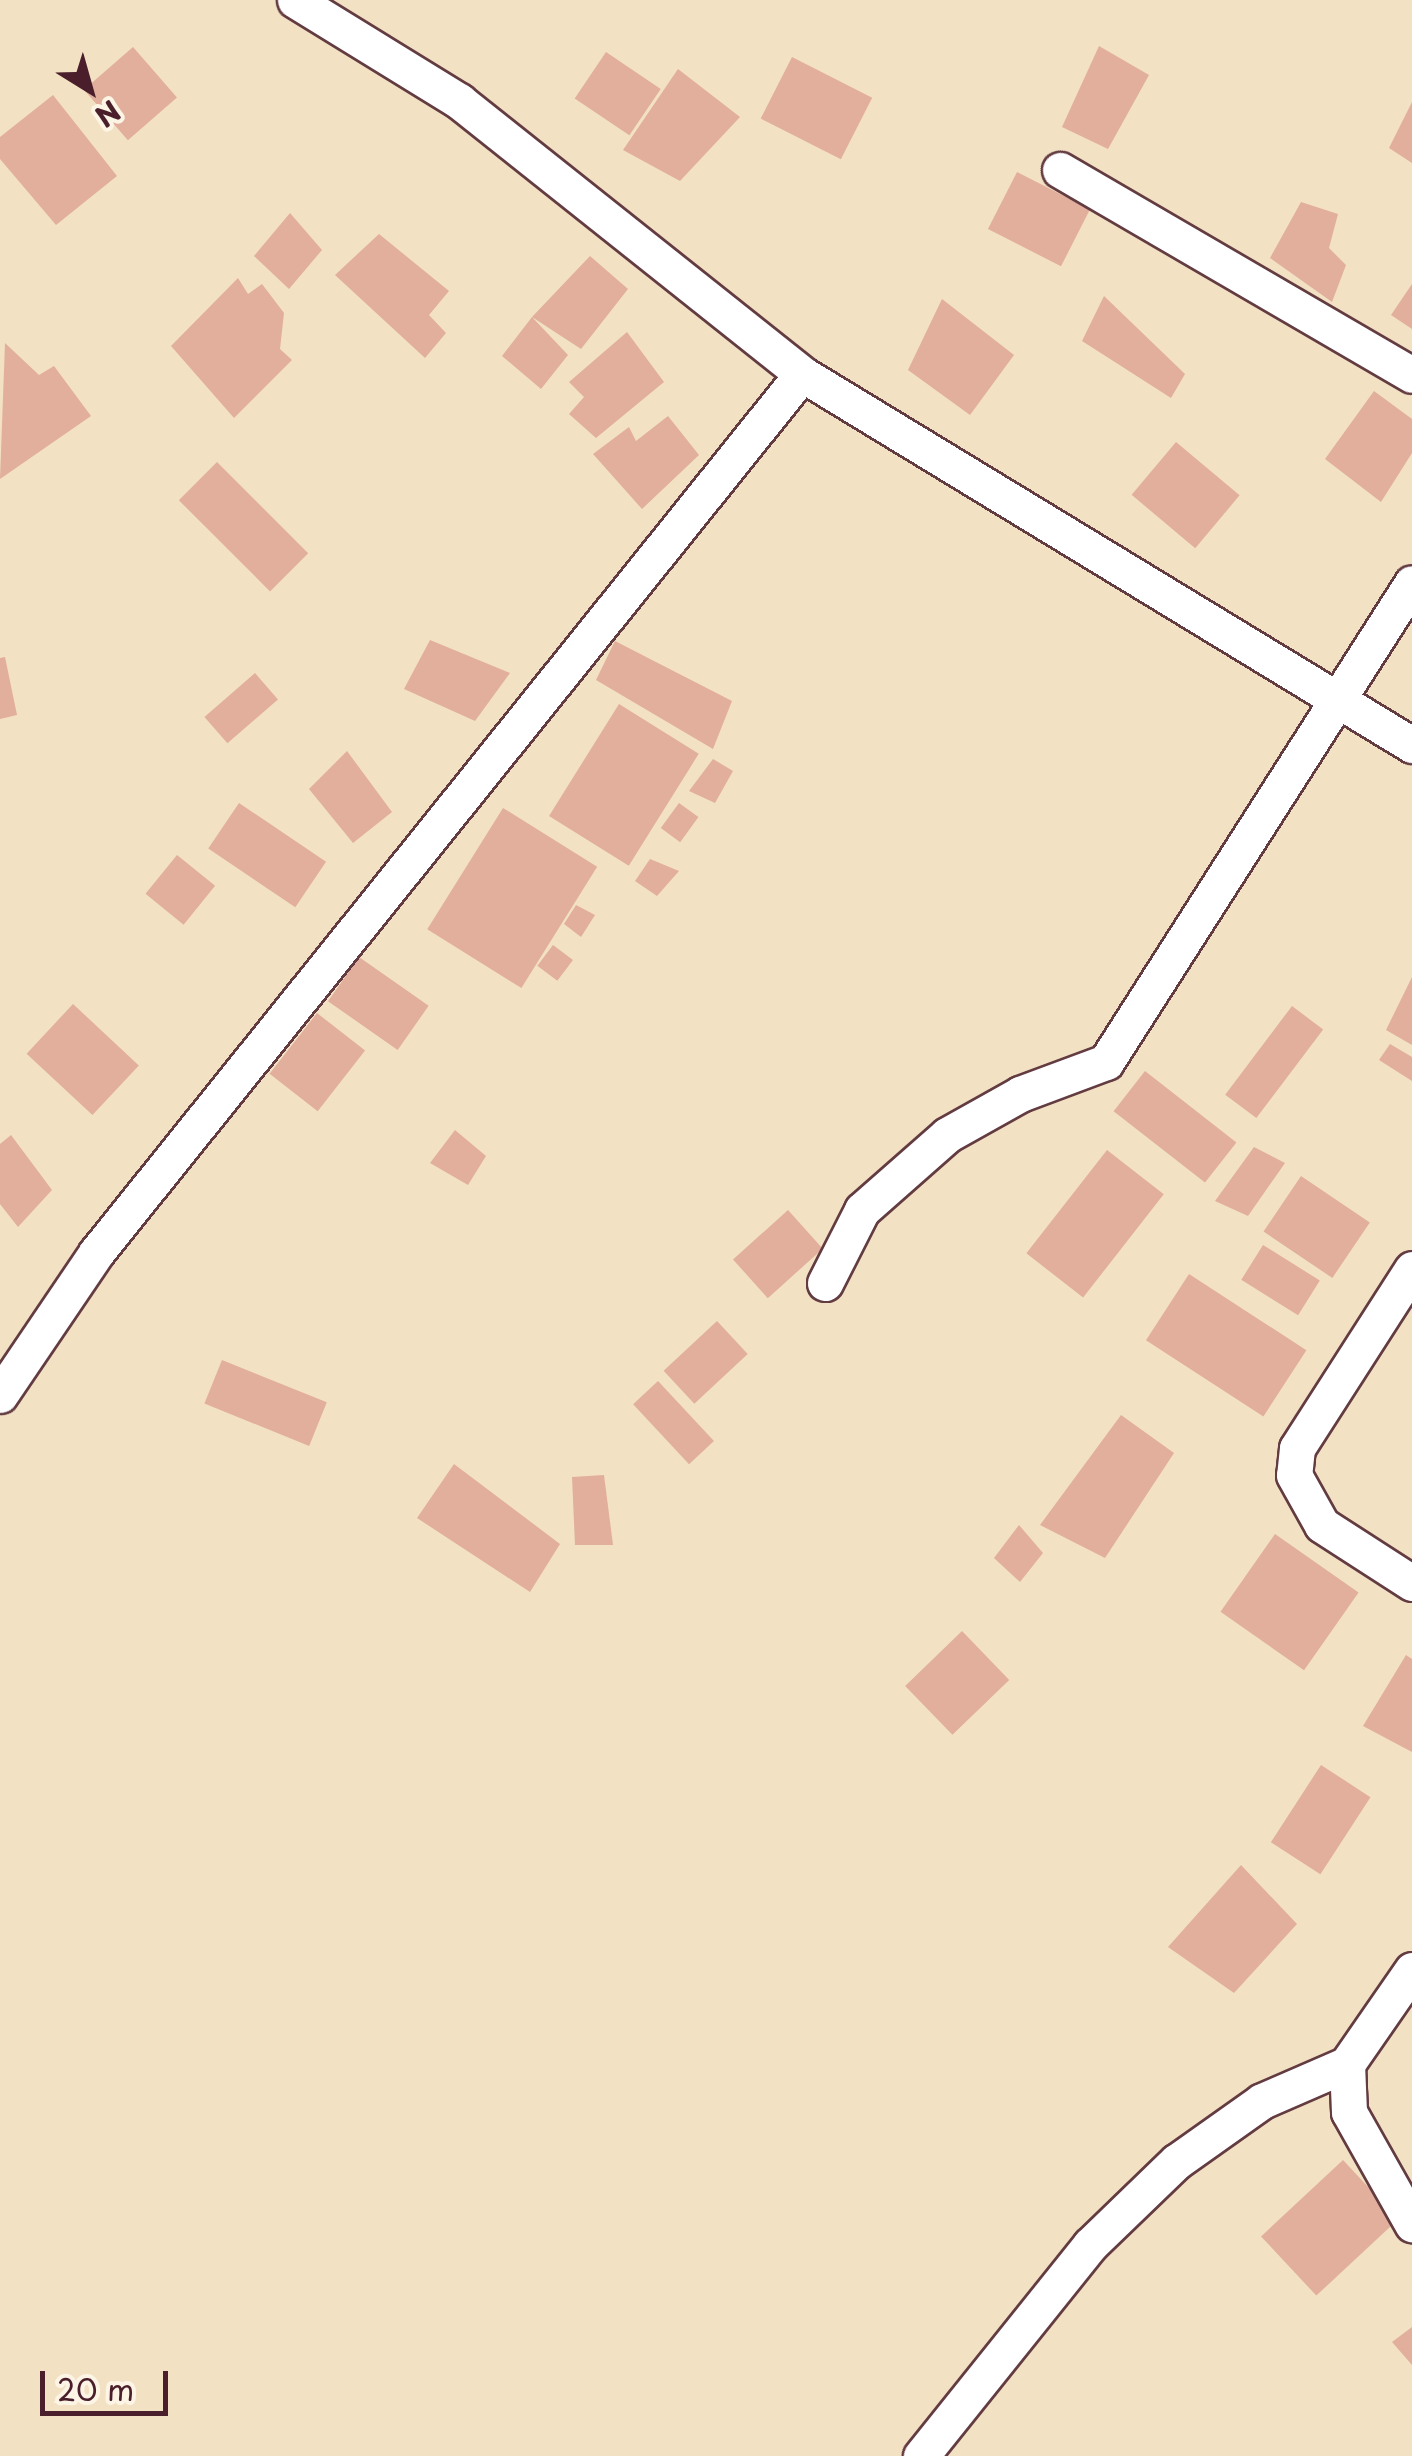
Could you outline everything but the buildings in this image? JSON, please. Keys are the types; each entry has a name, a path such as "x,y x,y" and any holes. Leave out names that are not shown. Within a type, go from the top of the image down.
{"street":[{"path":"295,0 459,101 802,374 1412,745"},
{"path":"1060,170 1412,375"},
{"path":"0,1395 96,1254 802,374"},
{"path":"825,1283 862,1210 947,1135 1020,1094 1106,1062 1412,583"},
{"path":"1412,1269 1298,1448 1294,1475 1322,1525 1412,1583"},
{"path":"920,2456 1090,2245 1176,2162 1262,2101 1346,2064 1412,1970"},
{"path":"1346,2064 1349,2112 1412,2224"}]}
